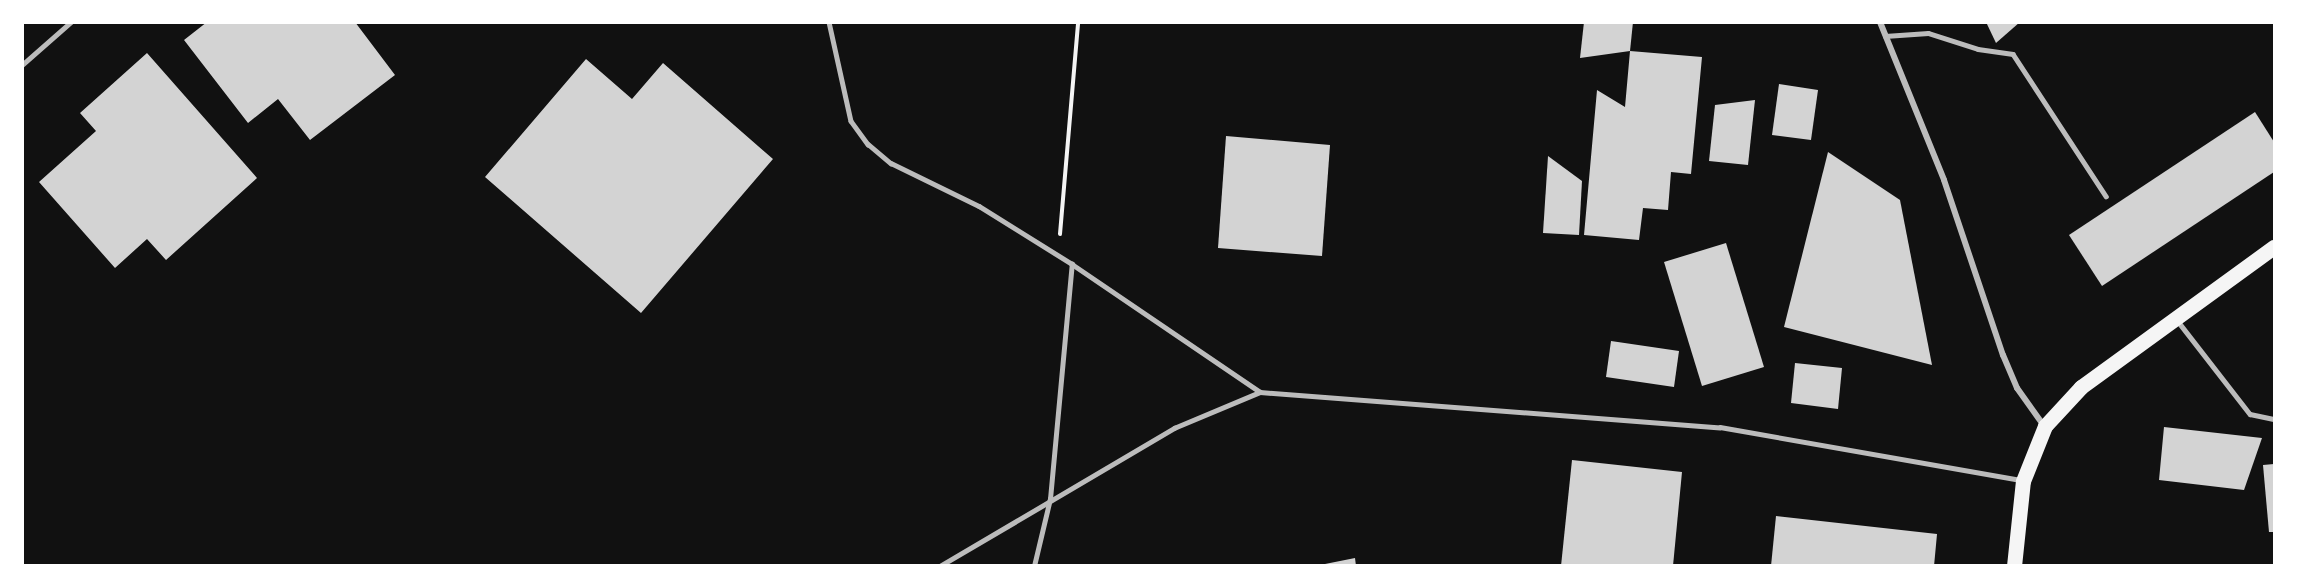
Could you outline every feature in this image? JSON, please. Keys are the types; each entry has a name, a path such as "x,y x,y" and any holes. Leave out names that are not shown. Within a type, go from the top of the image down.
{"main road":[{"path":"2014,566 2023,481 2044,426 2081,387 2274,247"}],"street":[{"path":"1880,22 1944,180 2003,355 2017,388 2044,426"}],"lane":[{"path":"22,66 70,22"},
{"path":"829,22 851,121 868,144 891,163 979,206 1072,264 1260,392"},
{"path":"1885,36 1928,33 1977,49 2013,54 2106,196"},
{"path":"1034,566 1050,499 1072,264"},
{"path":"2175,318 2250,414 2274,418"},
{"path":"940,566 1050,499 1174,428 1260,392 1720,428 2023,481"}],"path":[{"path":"1059,256 1078,22"}],"building":[{"path":"207,22 355,22 395,75 310,140 278,99 248,123 184,40"},
{"path":"1584,22 1633,22 1630,51 1580,58"},
{"path":"1986,22 2020,22 1996,43"},
{"path":"1630,51 1702,57 1691,174 1671,172 1668,210 1643,208 1639,240 1584,235 1597,90 1625,107"},
{"path":"147,53 257,178 166,260 147,239 115,268 39,182 96,131 80,113"},
{"path":"586,59 632,99 663,63 773,159 641,313 485,177"},
{"path":"1779,84 1818,90 1811,140 1772,135"},
{"path":"1755,100 1748,165 1709,161 1715,105"},
{"path":"2255,112 2274,142 2274,172 2102,286 2069,235"},
{"path":"1226,136 1330,145 1322,256 1218,248"},
{"path":"1828,152 1900,200 1932,365 1784,327"},
{"path":"1548,156 1582,181 1579,235 1543,233"},
{"path":"1726,243 1764,367 1702,386 1664,262"},
{"path":"1611,341 1679,351 1674,387 1606,377"},
{"path":"1795,363 1842,368 1838,409 1791,403"},
{"path":"2164,427 2262,438 2244,490 2159,480"},
{"path":"1572,460 1682,472 1673,566 1561,566"},
{"path":"2274,464 2274,532 2269,532 2263,465"},
{"path":"1776,516 1937,534 1934,566 1771,566"},
{"path":"1355,558 1356,566 1325,566 1325,564"}]}
